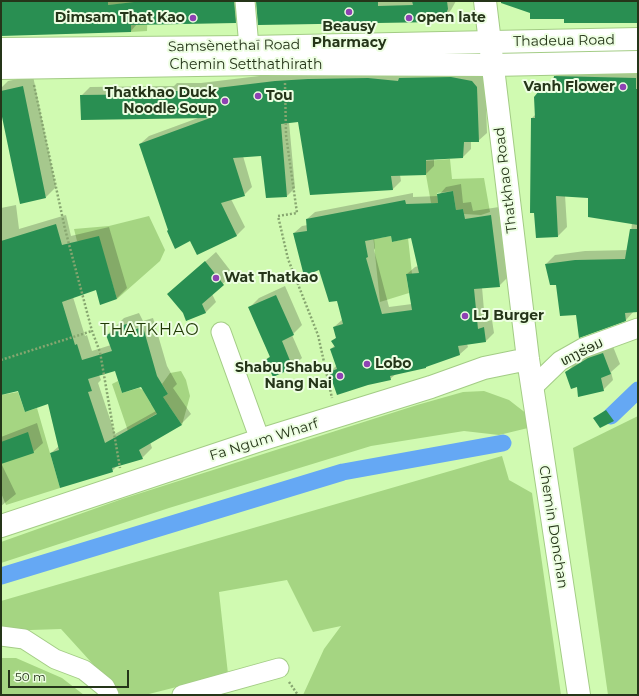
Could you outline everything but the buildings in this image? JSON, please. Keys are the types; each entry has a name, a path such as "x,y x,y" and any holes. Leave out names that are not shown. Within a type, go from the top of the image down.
{"main road":[{"name":"Thatkhao Road","path":"485,1 528,359"},
{"name":"Thadeua Road","path":"490,42 638,40"},
{"name":"Samsènethaï Road","path":"1,49 249,47 490,42"},
{"name":"Thadeua Road","path":"492,65 638,62"},
{"name":"Chemin Setthathirath","path":"1,68 284,64 492,65"},
{"name":"Fa Ngum Wharf","path":"1,526 260,440 333,419 484,368 528,359"},
{"name":"Chemin Donchan","path":"528,359 579,695"}],"street":[{"path":"245,1 249,47"},
{"name":"ທາງຮ່ອມ","path":"532,388 560,361 583,348 638,328"},
{"path":"221,332 260,440"},
{"path":"1,636 24,639 54,659 84,670 105,686 109,695"},
{"path":"182,695 279,668"}],"path":[{"path":"284,64 286,135 297,213 278,216 288,259 318,335 332,401 333,419"},
{"path":"32,68 41,124 63,222 92,331 100,352 123,486"},
{"path":"1,360 92,331"}],"green space":[{"path":"108,1 148,1 147,31 131,32 130,3 108,5"},
{"path":"450,159 452,179 484,178 490,212 481,215 464,214 463,209 456,210 453,191 437,193 438,203 431,203 426,175 426,161"},
{"path":"149,216 165,250 160,261 117,299 103,253 81,241 77,241 74,229 109,226"},
{"path":"373,235 380,238 391,236 392,242 408,238 412,274 406,274 409,293 380,302"},
{"path":"181,371 186,380 190,396 182,425 169,406 128,431 112,384 118,381 122,393 139,388 143,390 151,404 168,394 162,384 170,373"},
{"path":"484,391 509,400 527,414 528,428 499,435 464,431 371,446 169,508 1,563 1,542 122,499 417,405 463,392"},
{"path":"18,392 25,412 37,408 60,488 6,505 1,493 1,395"},
{"path":"638,416 638,695 608,695 573,448"},
{"path":"502,456 509,480 532,493 561,695 303,695 324,649 341,626 313,632 287,580 219,592 228,674 145,695 121,695 61,629 1,631 1,601"},
{"path":"1,658 16,658 62,678 84,695 1,695"}],"waterway":[{"path":"611,416 638,390"},
{"path":"1,576 343,472 503,443"}],"place":[{"name":"Beausy Pharmacy","path":"349,12"},
{"name":"Dimsam That Kao","path":"193,18"},
{"name":"open late","path":"409,18"},
{"name":"Vanh Flower","path":"623,87"},
{"name":"Tou","path":"258,96"},
{"name":"Thatkhao Duck Noodle Soup","path":"225,101"},
{"name":"Wat Thatkao","path":"216,278"},
{"name":"LJ Burger","path":"465,316"},
{"name":"Lobo","path":"367,364"},
{"name":"Shabu Shabu Nang Nai","path":"340,376"}],"district":[{"name":"THATKHAO","path":"150,330"}]}
